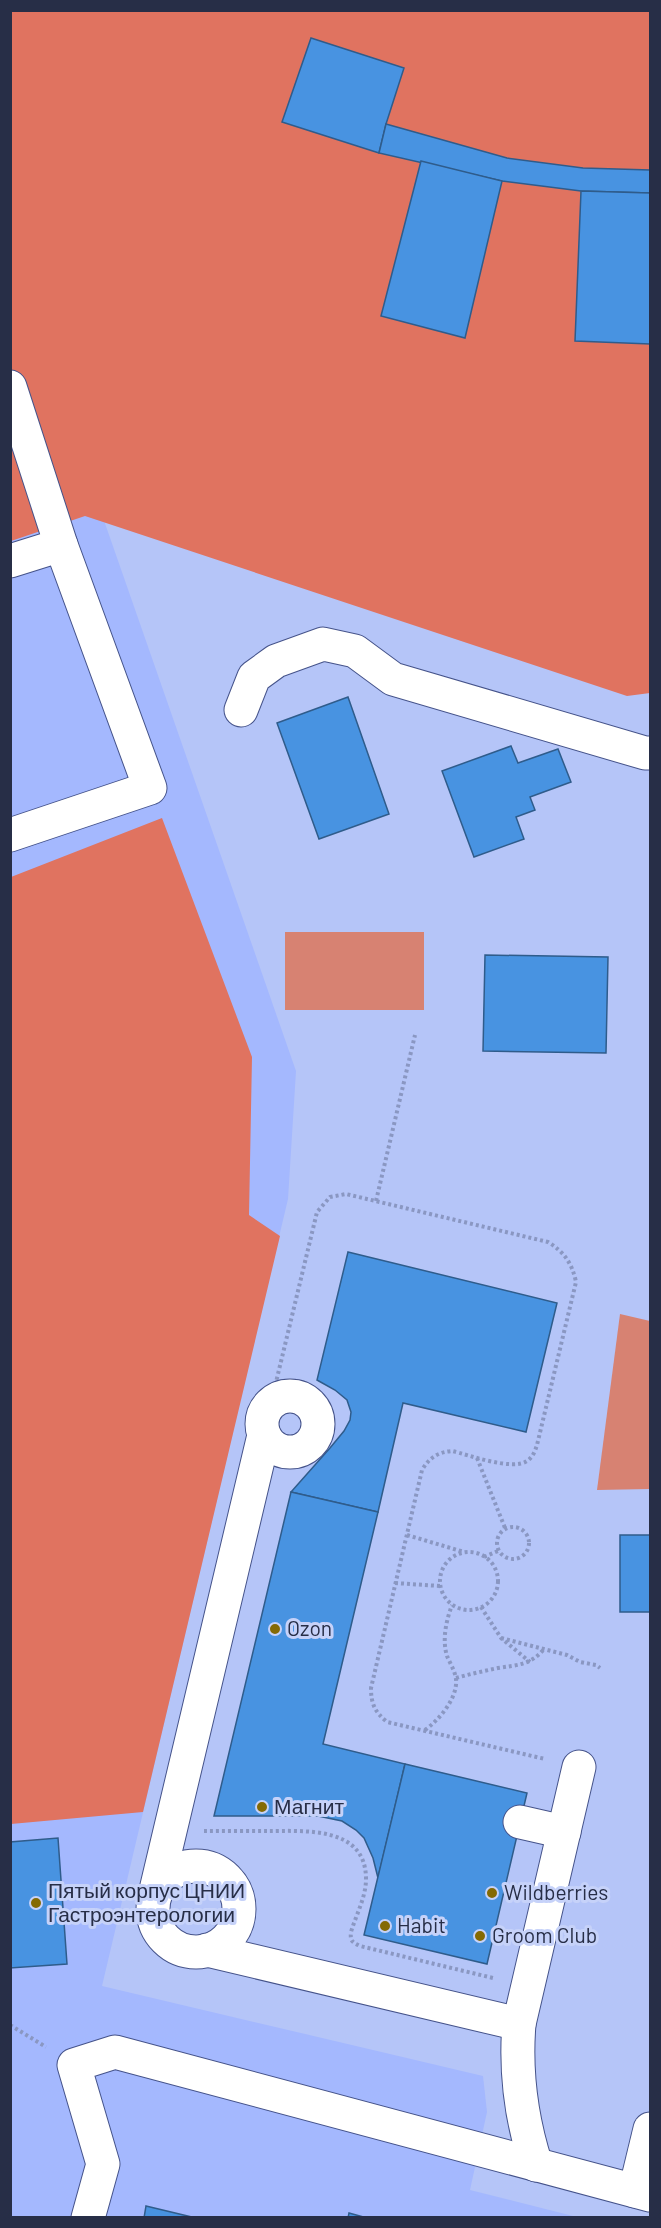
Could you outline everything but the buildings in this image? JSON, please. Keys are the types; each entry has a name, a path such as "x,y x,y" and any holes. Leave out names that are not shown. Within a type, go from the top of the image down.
{"lane":[{"path":"10,387 61,545 150,788 10,835"},
{"path":"10,561 61,545"},
{"path":"241,710 254,677 276,661 323,644 355,651 393,679 651,753"},
{"path":"156,1890 165,1878 178,1869 194,1865 210,1867 223,1874 234,1887 239,1902 239,1918 233,1932 222,1944 207,1950 194,1952 180,1949 168,1942 159,1931 154,1918 153,1904 156,1890 264,1435 262,1418 271,1403 288,1396 306,1401 313,1407 318,1425 316,1435 304,1448 285,1452 269,1443 264,1435"},
{"path":"536,2165 520,2102 517,2069 519,2024 579,1767"},
{"path":"520,1822 564,1832"},
{"path":"207,1950 519,2024"},
{"path":"87,2217 104,2164 74,2065 115,2052 643,2193 651,2129"}],"path":[{"path":"376,1201 415,1035"},
{"path":"271,1403 317,1212 325,1201 338,1194 548,1242 561,1250 574,1270 576,1282 537,1445 533,1454 520,1464 510,1465 452,1451 437,1454 426,1463 422,1470 371,1688 371,1700 379,1715 387,1722 536,1756"},
{"path":"477,1457 505,1528"},
{"path":"513,1526 522,1528 527,1535 530,1543 527,1551 521,1557 512,1559 504,1557 498,1551 496,1542 499,1534 505,1528 513,1526"},
{"path":"407,1535 466,1553"},
{"path":"484,1557 498,1551"},
{"path":"466,1553 476,1553 491,1563 495,1570 497,1588 488,1602 481,1607 466,1610 452,1605 442,1594 440,1586 443,1568 449,1560 466,1553"},
{"path":"395,1583 440,1586"},
{"path":"425,1730 439,1719 449,1704 456,1678 445,1644 446,1624 452,1605"},
{"path":"481,1607 501,1638 530,1662"},
{"path":"501,1638 567,1655 600,1668"},
{"path":"456,1678 498,1668 519,1666 530,1662 544,1649"},
{"path":"170,1831 312,1831 336,1835 358,1852 366,1874 365,1889 351,1932 350,1938 353,1942 360,1946 528,1986"}],"shaded area":[{"path":"10,11 650,11 650,693 627,696 85,516 11,541"},
{"path":"10,251 296,1071 288,1199 102,1986 483,2076 487,2112 470,2190 577,2217 11,2217"},
{"path":"162,818 252,1057 249,1215 280,1236 143,1812 11,1824 11,877"},
{"path":"285,932 424,932 424,1010 285,1010"},
{"path":"620,1314 650,1321 650,1489 597,1490"}],"place":[{"name":"Ozon","path":"275,1629"},
{"name":"Магнит","path":"262,1807"},
{"name":"Wildberries","path":"492,1893"},
{"name":"Пятый корпус ЦНИИ Гастроэнтерологии","path":"36,1903"},
{"name":"Habit","path":"385,1926"},
{"name":"Groom Club","path":"480,1936"}]}
